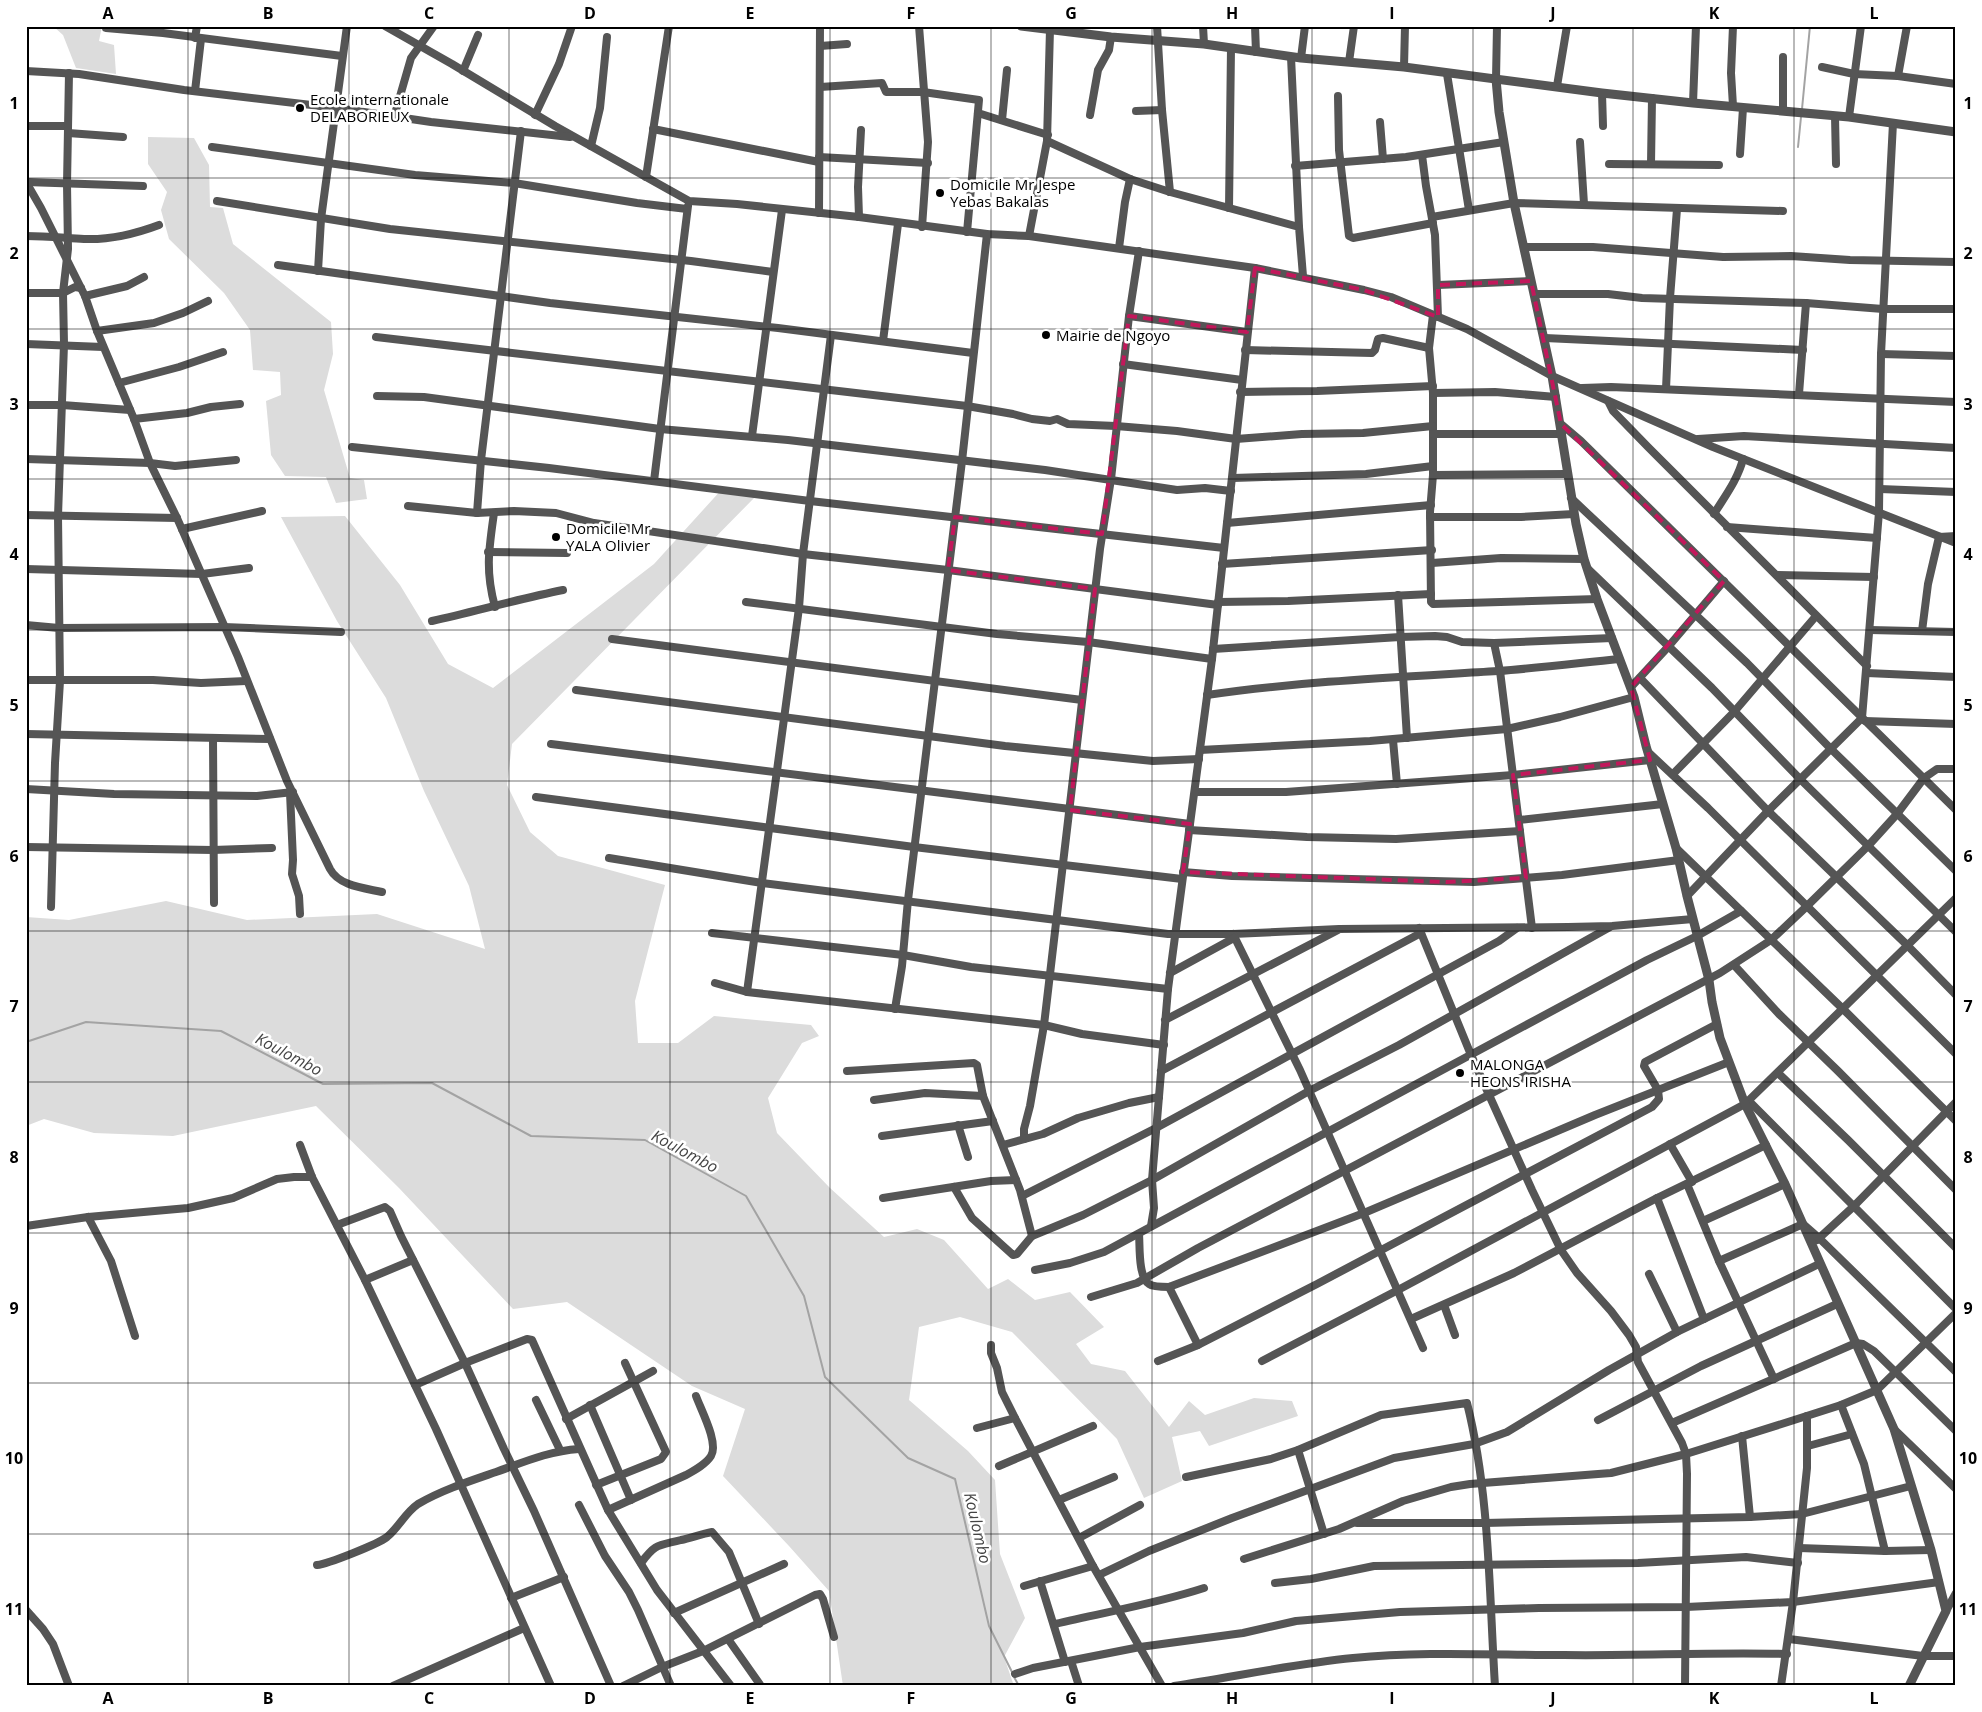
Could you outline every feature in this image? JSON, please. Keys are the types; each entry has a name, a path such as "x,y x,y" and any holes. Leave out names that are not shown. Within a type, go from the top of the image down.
{"street":[{"path":"195,91 197,26"},
{"path":"318,271 321,219 347,26"},
{"path":"385,26 535,115 646,176 688,205"},
{"path":"394,118 411,58 434,26"},
{"path":"535,115 559,64 572,26"},
{"path":"646,176 669,26"},
{"path":"819,213 820,26"},
{"path":"919,26 928,162 922,227"},
{"path":"1021,26 1111,37 1204,44 1296,57 1404,67 1602,93 1849,117 1956,132"},
{"path":"1157,26 1162,110 1170,192"},
{"path":"1202,26 1204,44"},
{"path":"1255,26 1256,52"},
{"path":"1303,276 1296,166 1296,57 1305,26"},
{"path":"1349,62 1354,26"},
{"path":"1404,67 1405,26"},
{"path":"1497,26 1496,80 1504,142 1514,203 1545,338 1561,424 1571,498 1584,559 1634,697 1676,848 1709,980 1717,1024 1729,1062 1894,1429 1948,1608"},
{"path":"1557,86 1567,26"},
{"path":"1693,103 1696,26"},
{"path":"1733,26 1731,73 1733,106"},
{"path":"1849,117 1861,26"},
{"path":"1898,76 1907,26"},
{"path":"106,28 163,33 342,56"},
{"path":"1029,236 1048,138 1050,30"},
{"path":"463,71 478,35"},
{"path":"591,146 600,108 607,37"},
{"path":"1090,114 1098,70 1109,50 1111,37"},
{"path":"820,46 847,44"},
{"path":"1229,208 1231,48"},
{"path":"1783,57 1783,110"},
{"path":"1822,67 1854,74 1898,76 1956,84"},
{"path":"1002,120 1007,70"},
{"path":"26,71 69,73 195,91 337,108 394,118 574,137"},
{"path":"51,907 56,735 60,681 58,516 64,293 68,237 69,73"},
{"path":"1447,74 1469,210"},
{"path":"820,87 882,83 886,92 923,92 977,99 980,102 967,232"},
{"path":"1602,93 1603,126"},
{"path":"1338,96 1341,163 1348,234 1351,238 1469,210 1514,203 1784,212"},
{"path":"1651,164 1652,98"},
{"path":"1740,154 1743,108"},
{"path":"1136,111 1162,110"},
{"path":"978,113 1048,138 1130,179 1170,192 1299,227"},
{"path":"1835,116 1836,164"},
{"path":"1380,122 1383,159"},
{"path":"1864,719 1879,512 1881,354 1893,122"},
{"path":"26,126 68,129 123,137"},
{"path":"653,129 819,160 859,158 928,162"},
{"path":"859,217 861,130"},
{"path":"477,513 480,460 520,131"},
{"path":"1296,166 1422,155 1504,142"},
{"path":"1580,142 1584,204"},
{"path":"212,147 415,175 514,183 637,203 737,204 859,217 898,224 967,232 1029,236 1303,276 1391,297 1467,329 1552,376 1608,402 1743,459 1956,543"},
{"path":"1422,155 1432,220 1438,285 1436,316 1429,348 1433,389 1433,475 1430,517 1432,550 1431,602 1434,604 1597,599"},
{"path":"1609,164 1719,165"},
{"path":"1118,248 1130,179"},
{"path":"26,182 143,186"},
{"path":"26,182 42,208 54,236 85,296 97,331 134,419 150,463 182,529 238,657 291,793 332,873 349,884 382,892"},
{"path":"218,201 390,229 681,260 773,272"},
{"path":"654,482 688,205"},
{"path":"1666,389 1667,344 1677,208"},
{"path":"752,436 782,210"},
{"path":"883,341 898,224"},
{"path":"26,236 83,239 110,238 135,234 159,225"},
{"path":"895,1009 962,461 987,234"},
{"path":"1524,247 1593,247 1674,254 1956,262"},
{"path":"1024,1139 1024,1129 1030,1106 1044,1025 1088,642 1111,479 1129,316 1140,251"},
{"path":"278,265 550,303 674,316 973,353"},
{"path":"1151,1226 1154,1208 1152,1180 1168,989 1212,659 1255,268"},
{"path":"85,296 128,286 144,277"},
{"path":"1438,285 1531,281"},
{"path":"26,293 64,293 70,289 81,288"},
{"path":"1534,294 1608,294 1642,298 1806,303 1883,309 1956,309"},
{"path":"97,331 154,323 183,313 208,301"},
{"path":"1799,394 1806,303"},
{"path":"1129,316 1247,332"},
{"path":"747,992 799,608 803,554 831,335"},
{"path":"376,337 824,391 967,406 1032,419 1050,421 1057,419 1068,424 1177,430 1236,439 1302,434 1433,430 1562,434"},
{"path":"1245,350 1372,352 1375,350 1378,339 1383,338 1429,348"},
{"path":"1545,338 1803,350"},
{"path":"26,344 104,347"},
{"path":"119,383 179,367 223,352"},
{"path":"1881,354 1956,356"},
{"path":"1123,364 1242,380"},
{"path":"1580,388 1666,389 1956,402"},
{"path":"1240,392 1433,389 1556,397"},
{"path":"378,396 424,397 660,429 752,436 1111,479 1177,490 1205,488 1231,491"},
{"path":"1608,402 1613,411 1777,575 1867,669 1956,677"},
{"path":"134,419 240,404"},
{"path":"26,405 62,405 130,410"},
{"path":"1561,424 1581,441 1956,810"},
{"path":"1696,439 1744,436 1956,448"},
{"path":"352,447 480,460 1224,548"},
{"path":"26,459 150,463 175,466 236,460"},
{"path":"1714,514 1737,477 1743,459"},
{"path":"1232,478 1366,474 1433,466"},
{"path":"1433,475 1567,474"},
{"path":"1880,488 1956,492"},
{"path":"1571,498 1695,614 1956,871"},
{"path":"1227,523 1431,505"},
{"path":"408,506 477,513 535,511 556,513 603,525 803,554 1218,603 1432,594"},
{"path":"182,529 262,511"},
{"path":"494,513 488,552 490,588 495,606"},
{"path":"1430,517 1521,517 1574,514"},
{"path":"26,515 177,518"},
{"path":"1727,527 1877,538"},
{"path":"1939,537 1956,536"},
{"path":"1922,631 1928,584 1939,537"},
{"path":"1222,564 1432,550"},
{"path":"488,552 567,553"},
{"path":"1432,562 1501,558 1584,559"},
{"path":"26,569 202,574 249,568"},
{"path":"1588,569 1956,932"},
{"path":"1777,575 1874,577"},
{"path":"1631,687 1724,581"},
{"path":"432,622 563,590"},
{"path":"1398,595 1406,738"},
{"path":"746,602 997,634 1088,642 1212,659"},
{"path":"1673,774 1734,712 1816,616"},
{"path":"26,624 59,628 224,627 341,632"},
{"path":"1870,630 1956,632"},
{"path":"1213,649 1435,636 1447,637 1462,642 1494,643 1612,638"},
{"path":"612,639 1082,700"},
{"path":"1494,643 1500,670 1532,928"},
{"path":"1207,695 1271,686 1403,675 1500,670 1619,659"},
{"path":"1640,678 1768,811 1956,995"},
{"path":"26,680 153,680 201,683 246,681"},
{"path":"576,690 928,737 1153,761 1199,759"},
{"path":"1200,750 1392,740 1507,729 1634,697"},
{"path":"1687,896 1830,748 1864,719 1956,724"},
{"path":"26,734 270,739"},
{"path":"212,738 214,903"},
{"path":"1392,740 1397,784"},
{"path":"550,744 777,771 1190,827 1325,837 1396,839 1520,831"},
{"path":"1195,792 1286,792 1514,775 1649,756 1673,774 1806,908 1956,1054"},
{"path":"1090,1297 1125,1288 1709,980 1734,965 1771,940 1806,908 1868,846 1897,814 1924,778 1937,770 1956,769"},
{"path":"26,789 55,789 114,794 258,796 291,793"},
{"path":"291,793 294,860 292,874 299,896 300,914"},
{"path":"536,797 914,847 1182,876 1436,882 1526,878 1679,860"},
{"path":"1519,820 1663,804"},
{"path":"26,847 214,850 272,848"},
{"path":"1676,848 1843,1008 1956,1121"},
{"path":"608,858 762,883 1174,934 1234,936 1339,929 1420,930 1612,926 1693,919"},
{"path":"1262,1361 1747,1103 1906,944 1956,898"},
{"path":"1035,1270 1070,1263 1104,1252 1741,911"},
{"path":"954,1187 972,1218 1013,1255 1017,1254 1032,1236 1082,1215 1152,1180 1309,1091 1399,1045 1612,926"},
{"path":"1022,1196 1156,1128 1499,941 1517,928"},
{"path":"1165,1020 1253,976 1339,929"},
{"path":"1420,930 1453,1014 1561,1250 1577,1273 1611,1311 1636,1346 1636,1355 1686,1454 1685,1686"},
{"path":"1161,1071 1420,930"},
{"path":"712,933 903,955 971,967 1168,989"},
{"path":"1170,972 1234,936"},
{"path":"1234,936 1309,1091 1423,1348"},
{"path":"1734,965 1778,1014 1956,1190"},
{"path":"715,984 747,992 1044,1025 1082,1034 1164,1045"},
{"path":"1158,1361 1198,1345 1381,1251 1652,1107 1659,1099 1658,1090 1644,1066 1647,1060 1717,1024"},
{"path":"1139,1234 1140,1264 1144,1278 1151,1285 1168,1287 1364,1213 1514,1149 1729,1062"},
{"path":"847,1071 974,1063 978,1067 983,1096 1022,1196 1032,1236"},
{"path":"1778,1073 1956,1248"},
{"path":"874,1100 925,1093 983,1096"},
{"path":"1003,1145 1042,1134 1078,1118 1129,1103 1159,1097"},
{"path":"1811,1246 1853,1208 1956,1102"},
{"path":"1244,1559 1355,1523 1424,1494 1481,1483 1611,1473 1686,1454 1808,1416 1877,1390 1956,1311 1747,1103"},
{"path":"882,1136 993,1121"},
{"path":"958,1125 968,1157"},
{"path":"1670,1144 1689,1183 1719,1261 1774,1379"},
{"path":"300,1145 312,1177 338,1225 415,1385 551,1686"},
{"path":"1411,1319 1561,1250 1658,1198 1766,1145"},
{"path":"26,1226 88,1217 188,1208 233,1198 277,1179 294,1176 312,1177"},
{"path":"883,1198 991,1181 1016,1180"},
{"path":"1703,1221 1785,1184"},
{"path":"1658,1198 1704,1319"},
{"path":"338,1225 387,1208 390,1211 465,1363 564,1578 611,1686"},
{"path":"88,1217 111,1261 135,1336"},
{"path":"1803,1224 1956,1372"},
{"path":"1719,1261 1803,1224"},
{"path":"365,1280 413,1260"},
{"path":"1099,1575 1149,1551 1223,1521 1394,1458 1474,1444 1507,1432 1676,1332 1819,1264"},
{"path":"1650,1274 1676,1332"},
{"path":"1168,1287 1198,1345"},
{"path":"1598,1420 1653,1390 1755,1340 1837,1304"},
{"path":"1444,1305 1455,1335"},
{"path":"415,1385 465,1363 530,1339 608,1510 657,1590 731,1686"},
{"path":"1672,1423 1856,1343 1863,1344 1874,1351 1956,1431"},
{"path":"991,1345 991,1353 997,1368 1002,1392 1015,1418 1093,1566 1162,1686"},
{"path":"596,1485 661,1459 666,1452 625,1363"},
{"path":"566,1419 653,1371"},
{"path":"608,1510 686,1474 703,1464 712,1455 713,1442 696,1396"},
{"path":"536,1400 560,1450"},
{"path":"1186,1477 1252,1464 1298,1450 1381,1415 1465,1402 1467,1404 1481,1483 1489,1564 1495,1686"},
{"path":"1841,1405 1864,1464 1885,1551"},
{"path":"590,1406 632,1500"},
{"path":"1781,1686 1798,1563 1808,1446 1808,1416"},
{"path":"976,1428 1015,1418"},
{"path":"999,1466 1093,1426"},
{"path":"1894,1429 1956,1489"},
{"path":"1808,1446 1852,1434"},
{"path":"1742,1436 1750,1517"},
{"path":"317,1565 326,1564 356,1550 375,1544 387,1537 414,1507 461,1485 560,1450 580,1449"},
{"path":"1298,1450 1324,1534"},
{"path":"1059,1500 1114,1477"},
{"path":"1355,1523 1485,1523 1686,1519 1802,1514 1911,1486"},
{"path":"579,1505 605,1556 629,1592 671,1686"},
{"path":"1079,1538 1140,1505"},
{"path":"641,1563 655,1547 663,1543 712,1532 729,1552 759,1624"},
{"path":"1799,1548 1885,1551 1931,1550"},
{"path":"1275,1583 1311,1579 1374,1566 1686,1561 1746,1557 1798,1563"},
{"path":"674,1613 784,1564"},
{"path":"1024,1586 1093,1566"},
{"path":"511,1598 564,1578"},
{"path":"1040,1581 1068,1661 1079,1686"},
{"path":"1015,1674 1033,1668 1140,1647 1243,1633 1296,1621 1400,1612 1539,1608 1686,1607 1793,1602 1939,1582"},
{"path":"1055,1624 1166,1600 1204,1588"},
{"path":"1909,1686 1956,1593"},
{"path":"623,1686 662,1667 703,1651 815,1595 820,1594 823,1599 834,1637"},
{"path":"1948,1608 1956,1611"},
{"path":"26,1610 44,1629 53,1644 69,1686"},
{"path":"393,1686 524,1628"},
{"path":"728,1639 761,1686"},
{"path":"1788,1639 1923,1656 1956,1656"},
{"path":"1174,1686 1353,1658 1493,1653 1786,1654"}],"highlighted area":[{"path":"1255,268 1364,290 1438,317 1438,285 1531,281 1561,424 1724,581 1631,687 1650,760 1513,775 1526,878 1446,882 1183,872 1190,824 1070,810 1095,589 948,570 955,517 1102,534 1129,316 1247,332"}],"shaded area":[{"path":"53,26 102,26 99,41 114,45 116,74 76,68 63,35"},
{"path":"148,137 194,138 209,165 210,207 223,208 233,244 331,322 333,354 324,390 350,478 364,480 367,499 336,503 326,477 285,476 271,455 266,401 281,395 280,372 253,370 250,330 224,293 169,239 161,210 167,192 148,164"},
{"path":"723,488 756,496 512,744 507,785 530,832 558,856 665,885 635,1001 638,1043 678,1043 714,1016 811,1025 819,1036 802,1043 768,1098 777,1133 830,1188 884,1237 917,1229 944,1240 988,1289 1008,1279 1035,1300 1070,1292 1104,1327 1076,1344 1091,1364 1125,1371 1169,1427 1189,1401 1205,1415 1254,1398 1292,1401 1298,1416 1209,1446 1200,1431 1172,1437 1182,1481 1144,1498 1117,1439 1012,1332 960,1317 919,1327 909,1400 968,1451 995,1480 1000,1554 1025,1618 1004,1657 1014,1686 843,1686 829,1591 723,1476 745,1409 692,1386 567,1302 513,1309 399,1188 316,1106 173,1136 94,1133 44,1119 26,1126 26,917 69,920 166,901 247,920 377,914 485,949 469,886 424,791 386,698 337,621 281,517 345,516 400,585 448,664 493,688 654,564"}],"waterway":[{"path":"1802,109 1810,26"},
{"path":"1798,147 1801,117"},
{"name":"Koulombo","path":"26,1042 86,1022 221,1031 323,1084 432,1083 531,1136 645,1140 746,1196 804,1296 825,1377 908,1458 955,1479 989,1626 1012,1672"},
{"name":"Koulombo","path":"1014,1677 1019,1686"}],"place":[{"name":"Ecole internationale DELABORIEUX","path":"300,108"},
{"name":"Domicile Mr Jespe Yebas Bakalas","path":"940,193"},
{"name":"Mairie de Ngoyo","path":"1046,335"},
{"name":"Domicile Mr YALA Olivier","path":"556,537"},
{"name":"MALONGA HEONS IRISHA","path":"1460,1073"}]}
